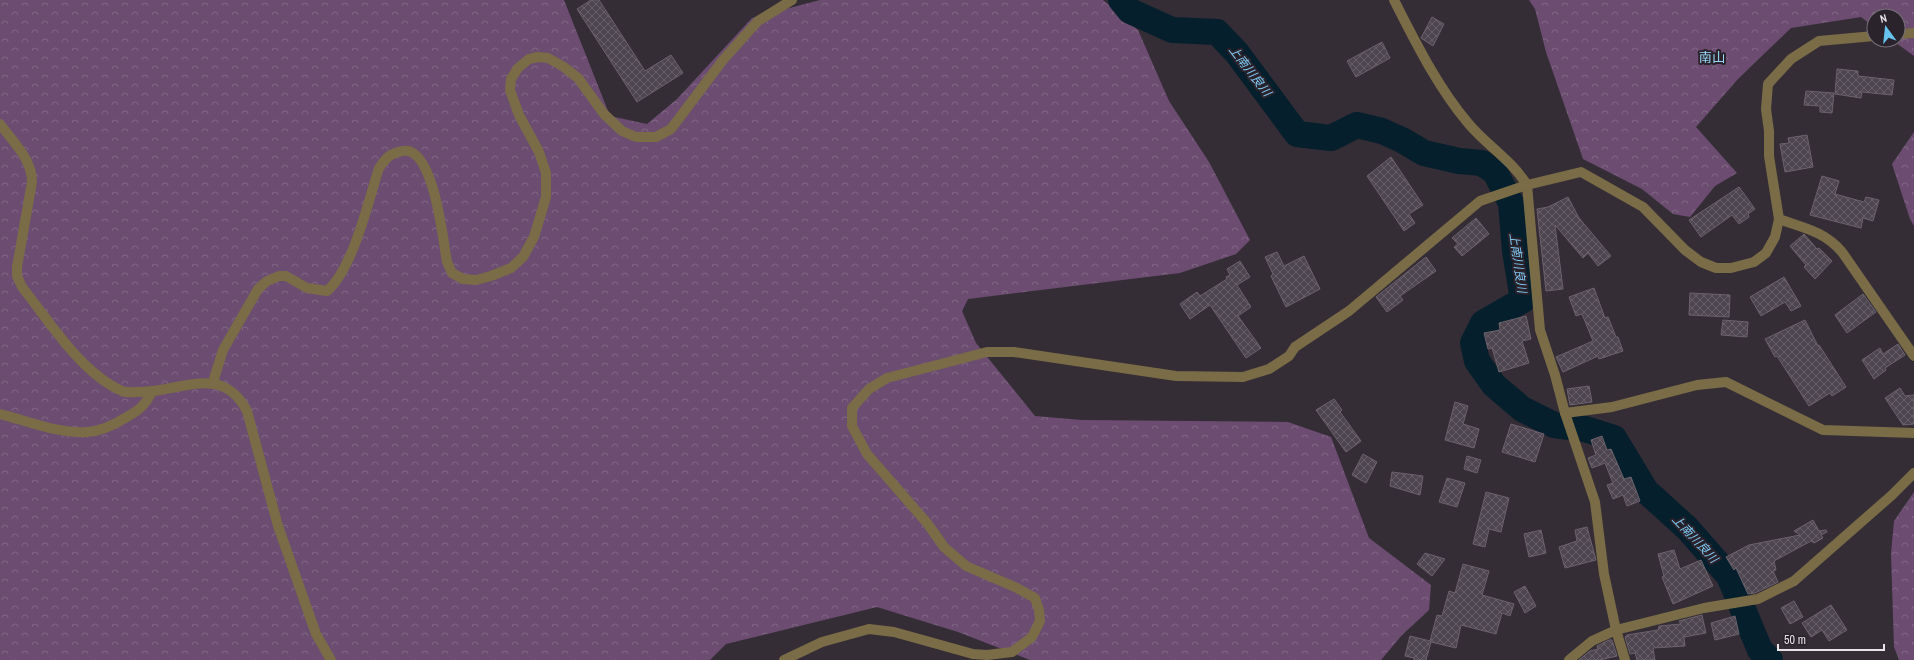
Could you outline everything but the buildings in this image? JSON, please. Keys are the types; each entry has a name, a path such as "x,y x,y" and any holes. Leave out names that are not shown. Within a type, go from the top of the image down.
{"street":[{"path":"213,382 223,350 258,289 267,281 279,276 286,276 307,288 327,291 336,283 352,252 380,168 386,157 396,152 406,150 417,155 424,164 433,187 447,262 452,273 462,278 476,280 511,268 523,257 534,237 546,197 546,174 539,152 519,115 510,90 511,79 518,68 529,59 538,57 548,58 564,67 578,78 604,114 622,131 636,137 656,137 671,128 723,60 758,20 792,0"},
{"path":"1394,0 1436,80 1456,108 1470,125 1518,170 1527,185 1540,330 1555,375 1565,414 1595,502 1604,574 1616,630 1625,660"},
{"path":"784,660 822,642 869,629 894,632 973,654 987,655 1012,652 1032,637 1040,621 1039,610 1035,598 1017,588 966,566 944,547 927,523 867,454 852,426 852,408 869,389 887,378 987,352 1014,352 1176,376 1243,376 1269,369 1289,356 1295,347 1349,311 1480,201 1515,188 1581,172 1643,207 1684,250 1701,262 1716,268 1743,266 1754,262 1766,253 1775,237 1779,219 1769,156 1769,131 1766,109 1768,84 1791,59 1819,41 1866,37"},
{"path":"0,124 28,162 32,171 32,182 17,267 17,276 22,286 82,362 107,383 124,392 152,391 213,382 235,394 243,402 247,411 278,526 316,634 331,660"},
{"path":"1779,219 1818,232 1832,240 1842,252 1914,356"},
{"path":"1565,414 1612,407 1697,384 1726,382 1823,430 1914,433"},
{"path":"0,414 67,431 88,432 111,426 140,410 147,402 152,391"},
{"path":"1570,660 1592,641 1616,630 1704,608 1758,599 1794,581 1892,495 1914,473"}],"green space":[{"path":"0,0 564,0 610,116 647,124 677,99 752,18 820,0 1103,0 1138,30 1169,101 1209,162 1250,240 1236,254 1180,273 968,299 962,311 976,343 1035,416 1081,420 1288,422 1331,437 1369,538 1431,585 1429,610 1402,635 1381,660 1030,660 958,632 877,607 726,644 710,660 0,660"},
{"path":"1529,0 1914,0 1914,56 1903,48 1906,48 1906,8 1866,8 1866,21 1861,17 1791,28 1738,79 1696,127 1737,173 1715,186 1690,217 1673,214 1642,189 1583,159 1546,52 1535,9"},
{"path":"1914,132 1914,226 1910,219 1892,164"},
{"path":"1914,492 1914,660 1899,660 1894,647 1891,554 1894,521"}],"waterway":[{"name":"上南川良川","path":"1121,0 1130,11 1172,30 1217,32 1237,53 1297,134 1331,138 1357,125 1382,131 1402,140 1424,153 1459,161 1482,163 1495,172 1511,203 1515,251 1523,300 1483,323 1473,343 1477,361 1494,385 1522,409 1554,425 1585,429 1614,438 1646,491 1687,528 1729,576 1760,650 1770,660"}],"district":[{"name":"南山","path":"1712,57"}]}
